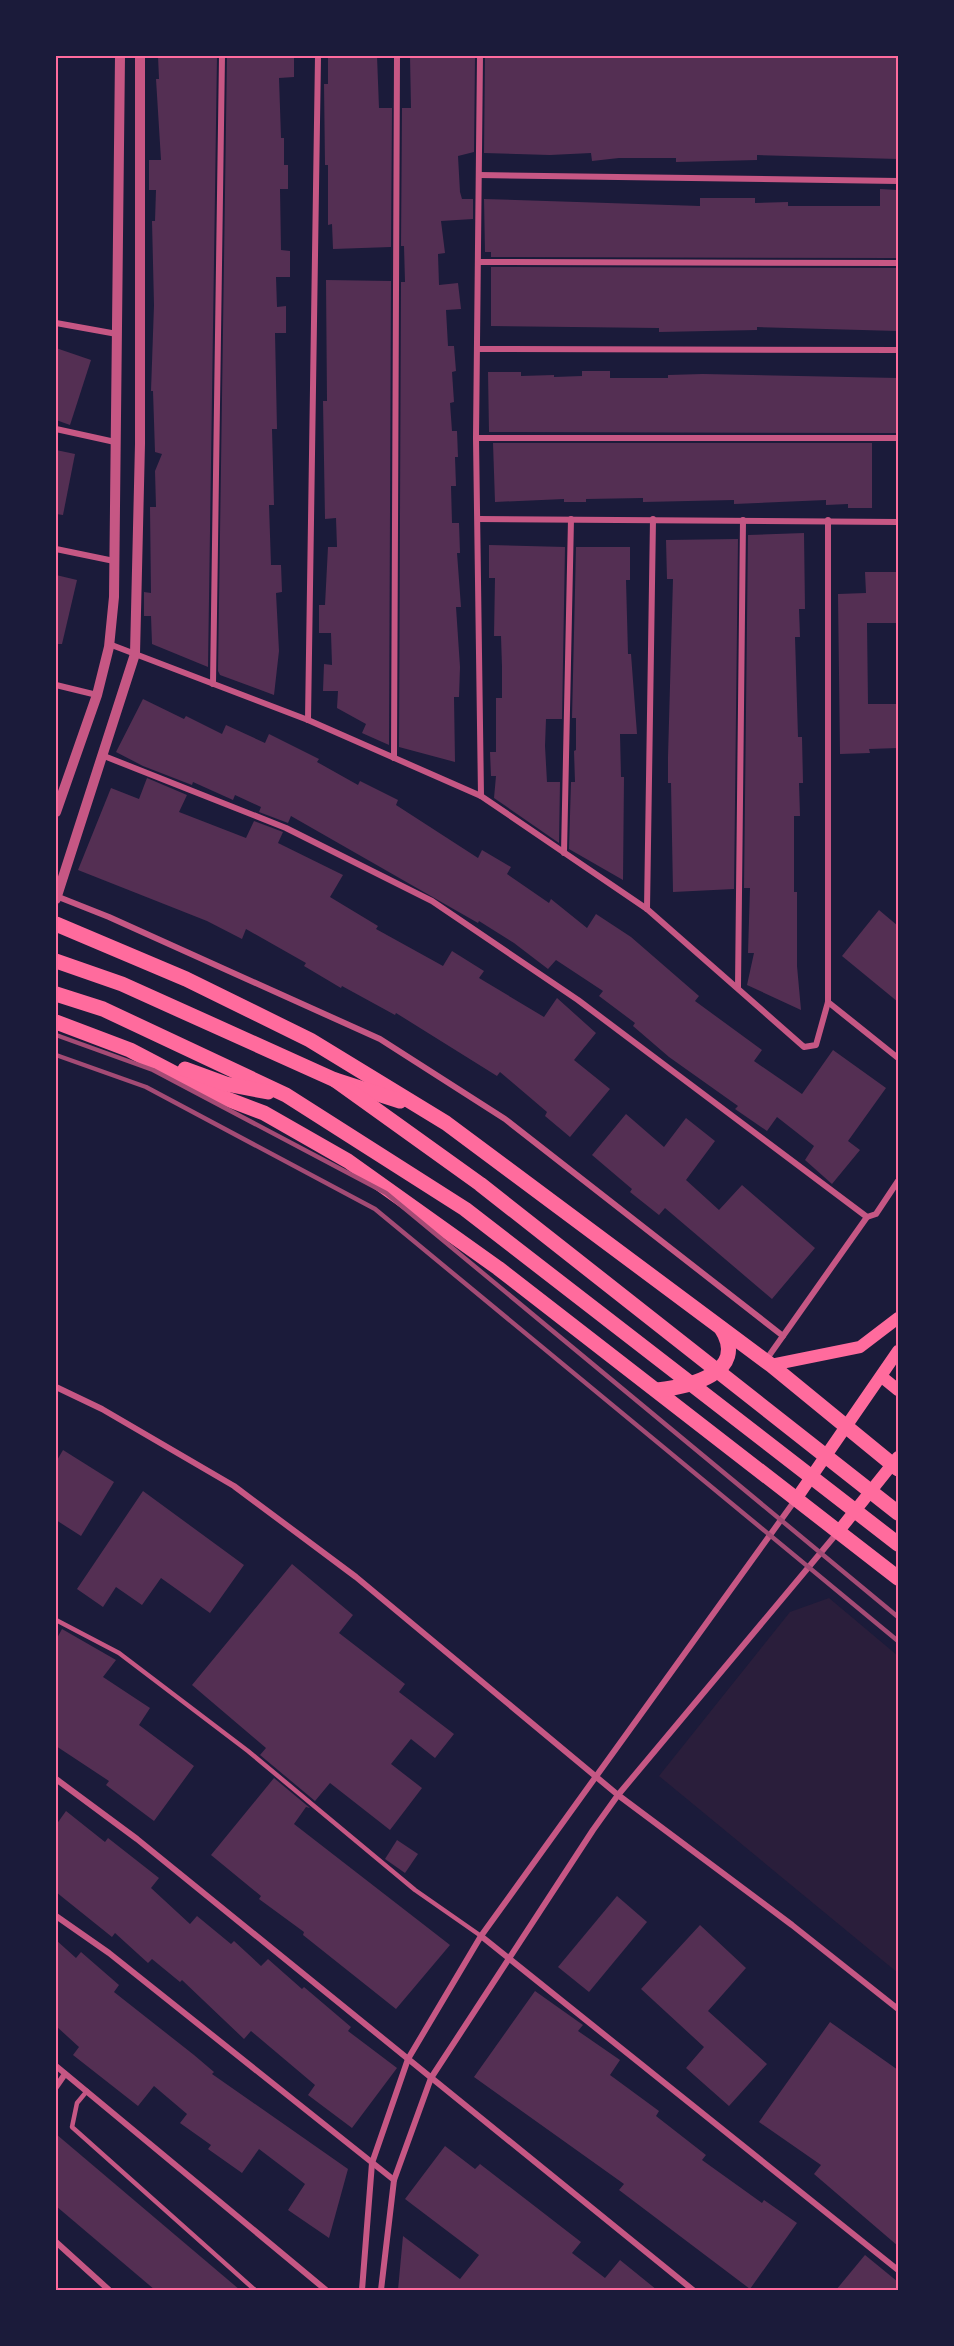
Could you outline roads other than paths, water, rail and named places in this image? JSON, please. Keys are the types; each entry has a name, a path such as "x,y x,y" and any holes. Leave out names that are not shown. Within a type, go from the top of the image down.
{"main road":[{"path":"56,924 186,979 310,1040 446,1123 769,1363 846,1428 896,1463 838,1532"},
{"path":"56,961 122,984 335,1080 384,1094 446,1123"},
{"path":"56,994 103,1009 286,1095 465,1209 898,1544"},
{"path":"56,1022 226,1084 286,1095"},
{"path":"130,1050 214,1094 264,1113 348,1161 498,1268 898,1578"},
{"path":"335,1080 480,1184 898,1513"},
{"path":"769,1363 860,1347 898,1318"},
{"path":"657,1390 699,1383 710,1377 722,1365 726,1358 727,1342 725,1334 714,1321"},
{"path":"796,1499 898,1351"},
{"path":"882,1377 898,1390"}],"street":[{"path":"56,812 97,695 109,644 114,561 120,56"},
{"path":"140,56 141,444 135,654 104,756 56,897 109,916 380,1038 505,1119 783,1336"},
{"path":"213,684 222,56"},
{"path":"308,720 318,56"},
{"path":"394,758 397,56"},
{"path":"480,56 476,438 482,796"},
{"path":"479,175 898,181"},
{"path":"479,262 898,263"},
{"path":"56,323 117,334"},
{"path":"477,350 898,350"},
{"path":"56,429 115,442"},
{"path":"476,438 898,438"},
{"path":"478,519 898,522"},
{"path":"564,853 571,519"},
{"path":"647,909 653,519"},
{"path":"738,987 743,520"},
{"path":"109,644 308,720 482,796 647,909 804,1047 816,1045 828,1002 828,520"},
{"path":"56,549 114,561"},
{"path":"56,685 97,695"},
{"path":"104,756 286,828 432,901 578,1000 867,1217"},
{"path":"828,1002 898,1058"},
{"path":"769,1363 783,1336 867,1217 876,1214 898,1181"},
{"path":"56,1387 102,1409 234,1486 356,1577 558,1748 792,1924 898,2009"},
{"path":"362,2290 372,2163 408,2059 481,1936 796,1499"},
{"path":"381,2290 394,2180 431,2078 509,1956 618,1795 838,1532"},
{"path":"56,1779 137,1839 693,2290"},
{"path":"56,1916 109,1953 394,2180"},
{"path":"481,1936 509,1956 898,2270"},
{"path":"56,2066 326,2290"},
{"path":"56,2087 65,2074"},
{"path":"56,2242 109,2290"}],"lane":[{"path":"56,1620 119,1653 248,1751 415,1890 481,1936"},
{"path":"87,2091 76,2103 72,2127 255,2290"}],"railway":[{"path":"56,1035 153,1070 386,1193 898,1617"},
{"path":"56,1055 146,1087 375,1209 898,1641"}]}
